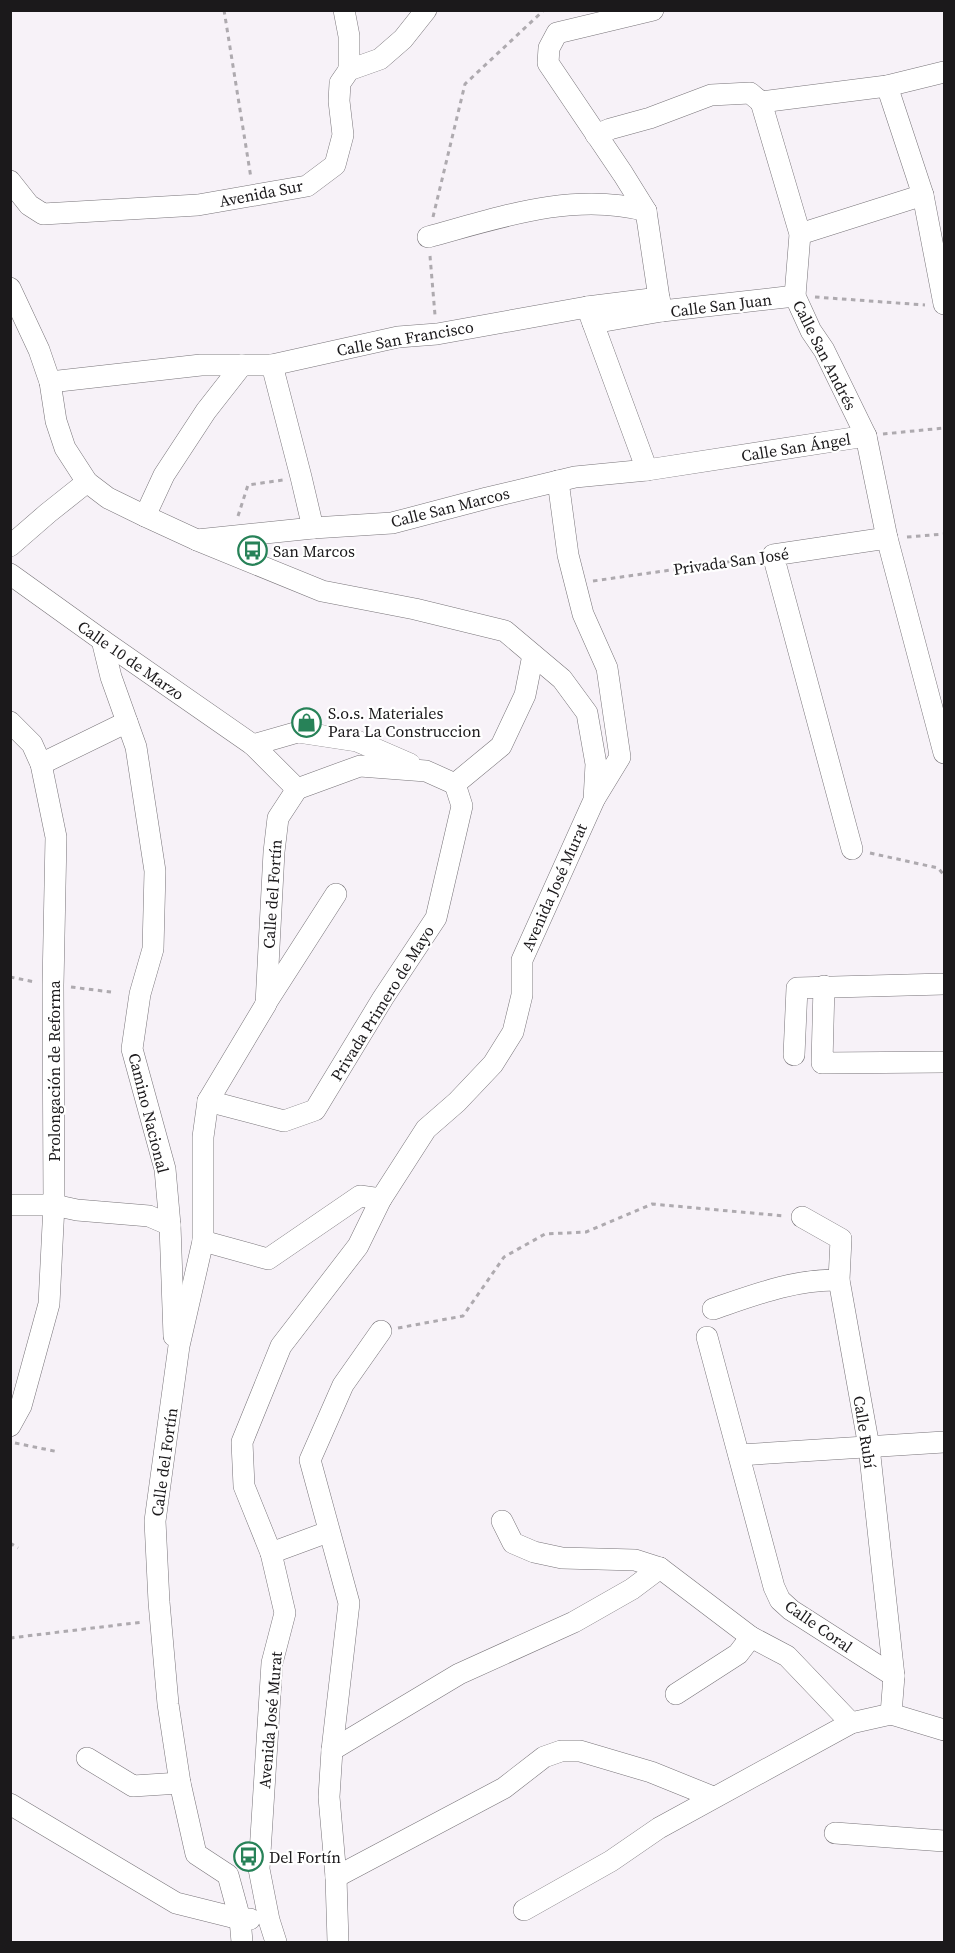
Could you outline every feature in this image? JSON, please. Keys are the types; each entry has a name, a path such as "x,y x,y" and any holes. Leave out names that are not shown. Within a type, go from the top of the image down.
{"street":[{"name":"Avenida Sur","path":"10,181 29,205 43,214 198,205 307,186 335,165 343,135 339,101 340,83 349,70 349,36 344,10"},
{"path":"349,70 380,59 403,39 426,10"},
{"path":"654,10 557,33 549,48 549,63 646,211 661,305"},
{"path":"596,135 711,95 750,93 761,102 886,86 945,72"},
{"path":"886,86 923,195 939,305"},
{"name":"Calle San Andrés","path":"761,102 800,234 795,296 866,436 887,538 945,753"},
{"path":"800,234 923,195"},
{"path":"428,237 568,204 627,206 646,211"},
{"name":"Avenida José Murat","path":"10,288 39,350 50,382 56,421 65,448 87,482 108,498 145,516 197,540 322,591 415,609 505,632 562,678 587,713 596,764 594,800 522,960 522,995 513,1032 493,1064 458,1102 426,1129 381,1199 358,1246 281,1346 242,1442 244,1486 271,1552 285,1613 272,1663 259,1869 269,1920 276,1942"},
{"name":"Calle San Juan","path":"590,315 661,305 795,296"},
{"path":"590,315 647,470"},
{"name":"Calle San Francisco","path":"50,382 201,365 272,364 398,337 590,315"},
{"path":"272,364 313,528"},
{"path":"145,516 164,475 206,411 242,365"},
{"name":"Calle San Ángel","path":"647,470 866,436"},
{"name":"Calle San Marcos","path":"197,540 231,535 392,523 575,477 647,470"},
{"path":"10,546 87,482"},
{"path":"558,482 568,555 583,614 607,668 620,757 594,800"},
{"name":"Privada San José","path":"772,555 887,538"},
{"path":"772,555 852,849"},
{"name":"Calle 10 de Marzo","path":"10,574 253,745 297,789"},
{"name":"Camino Nacional","path":"102,640 111,677 136,747 155,871 153,949 140,994 132,1049 165,1169 170,1225 175,1379"},
{"path":"253,745 298,732 357,741 455,784 501,746 525,696 533,655"},
{"name":"Prolongación de Reforma","path":"10,722 32,744 41,764 56,837 53,985 54,1205 50,1304 21,1406 10,1426"},
{"path":"41,764 127,722"},
{"path":"297,789 360,766 426,771"},
{"name":"Privada Primero de Mayo","path":"208,1101 284,1121 315,1110 383,998 436,918 462,806 455,784"},
{"name":"Calle del Fortín","path":"266,1004 274,852 278,818 297,789"},
{"name":"Calle del Fortín","path":"228,1875 196,1854 180,1783 168,1704 155,1521 179,1346 203,1241 203,1137 208,1101 336,894"},
{"path":"795,1054 797,988 945,984"},
{"path":"824,986 822,1063 945,1062"},
{"path":"203,1241 268,1259 360,1196 381,1199"},
{"path":"10,1205 54,1205 77,1210 149,1216 170,1225"},
{"name":"Calle Rubí","path":"802,1217 841,1239 839,1280 869,1447 894,1676 891,1714"},
{"path":"713,1309 774,1288 809,1281 839,1280"},
{"path":"338,1942 336,1876 329,1797 332,1750 349,1603 310,1460 343,1385 381,1331"},
{"name":"Calle Coral","path":"707,1336 774,1587 780,1600 791,1610 894,1676"},
{"path":"739,1455 945,1442"},
{"path":"502,1521 513,1542 534,1552 562,1558 635,1560 660,1568 751,1637 787,1656 851,1724"},
{"path":"271,1552 328,1532"},
{"path":"332,1750 459,1674 574,1622 632,1589 660,1568"},
{"path":"676,1695 738,1654 751,1637"},
{"path":"524,1910 611,1862 659,1828 713,1797 851,1724 891,1714 945,1730"},
{"path":"336,1876 504,1788 544,1757 561,1751 580,1751 651,1772 713,1797"},
{"path":"87,1758 133,1786 180,1783"},
{"path":"10,1804 176,1903 240,1918 269,1920"},
{"path":"836,1833 945,1841"},
{"path":"242,1942 240,1918 228,1875 259,1869"}],"path":[{"path":"224,10 254,196"},
{"path":"437,334 428,237 465,84 544,10"},
{"path":"795,296 939,305"},
{"name":"Calle San Ángel","path":"866,436 945,428"},
{"path":"231,535 248,485 301,477"},
{"path":"887,538 945,534"},
{"name":"Privada San José","path":"576,584 772,555"},
{"path":"852,849 938,868 945,875"},
{"path":"381,1331 463,1316 504,1257 545,1234 586,1232 652,1204 802,1217"},
{"path":"10,1442 59,1452"},
{"path":"10,1543 18,1548"},
{"path":"10,1638 161,1620"}],"place":[{"name":"San Marcos","path":"252,551"},
{"name":"S.o.s. Materiales Para La Construccion","path":"307,722"},
{"name":"Del Fortín","path":"248,1857"}]}
